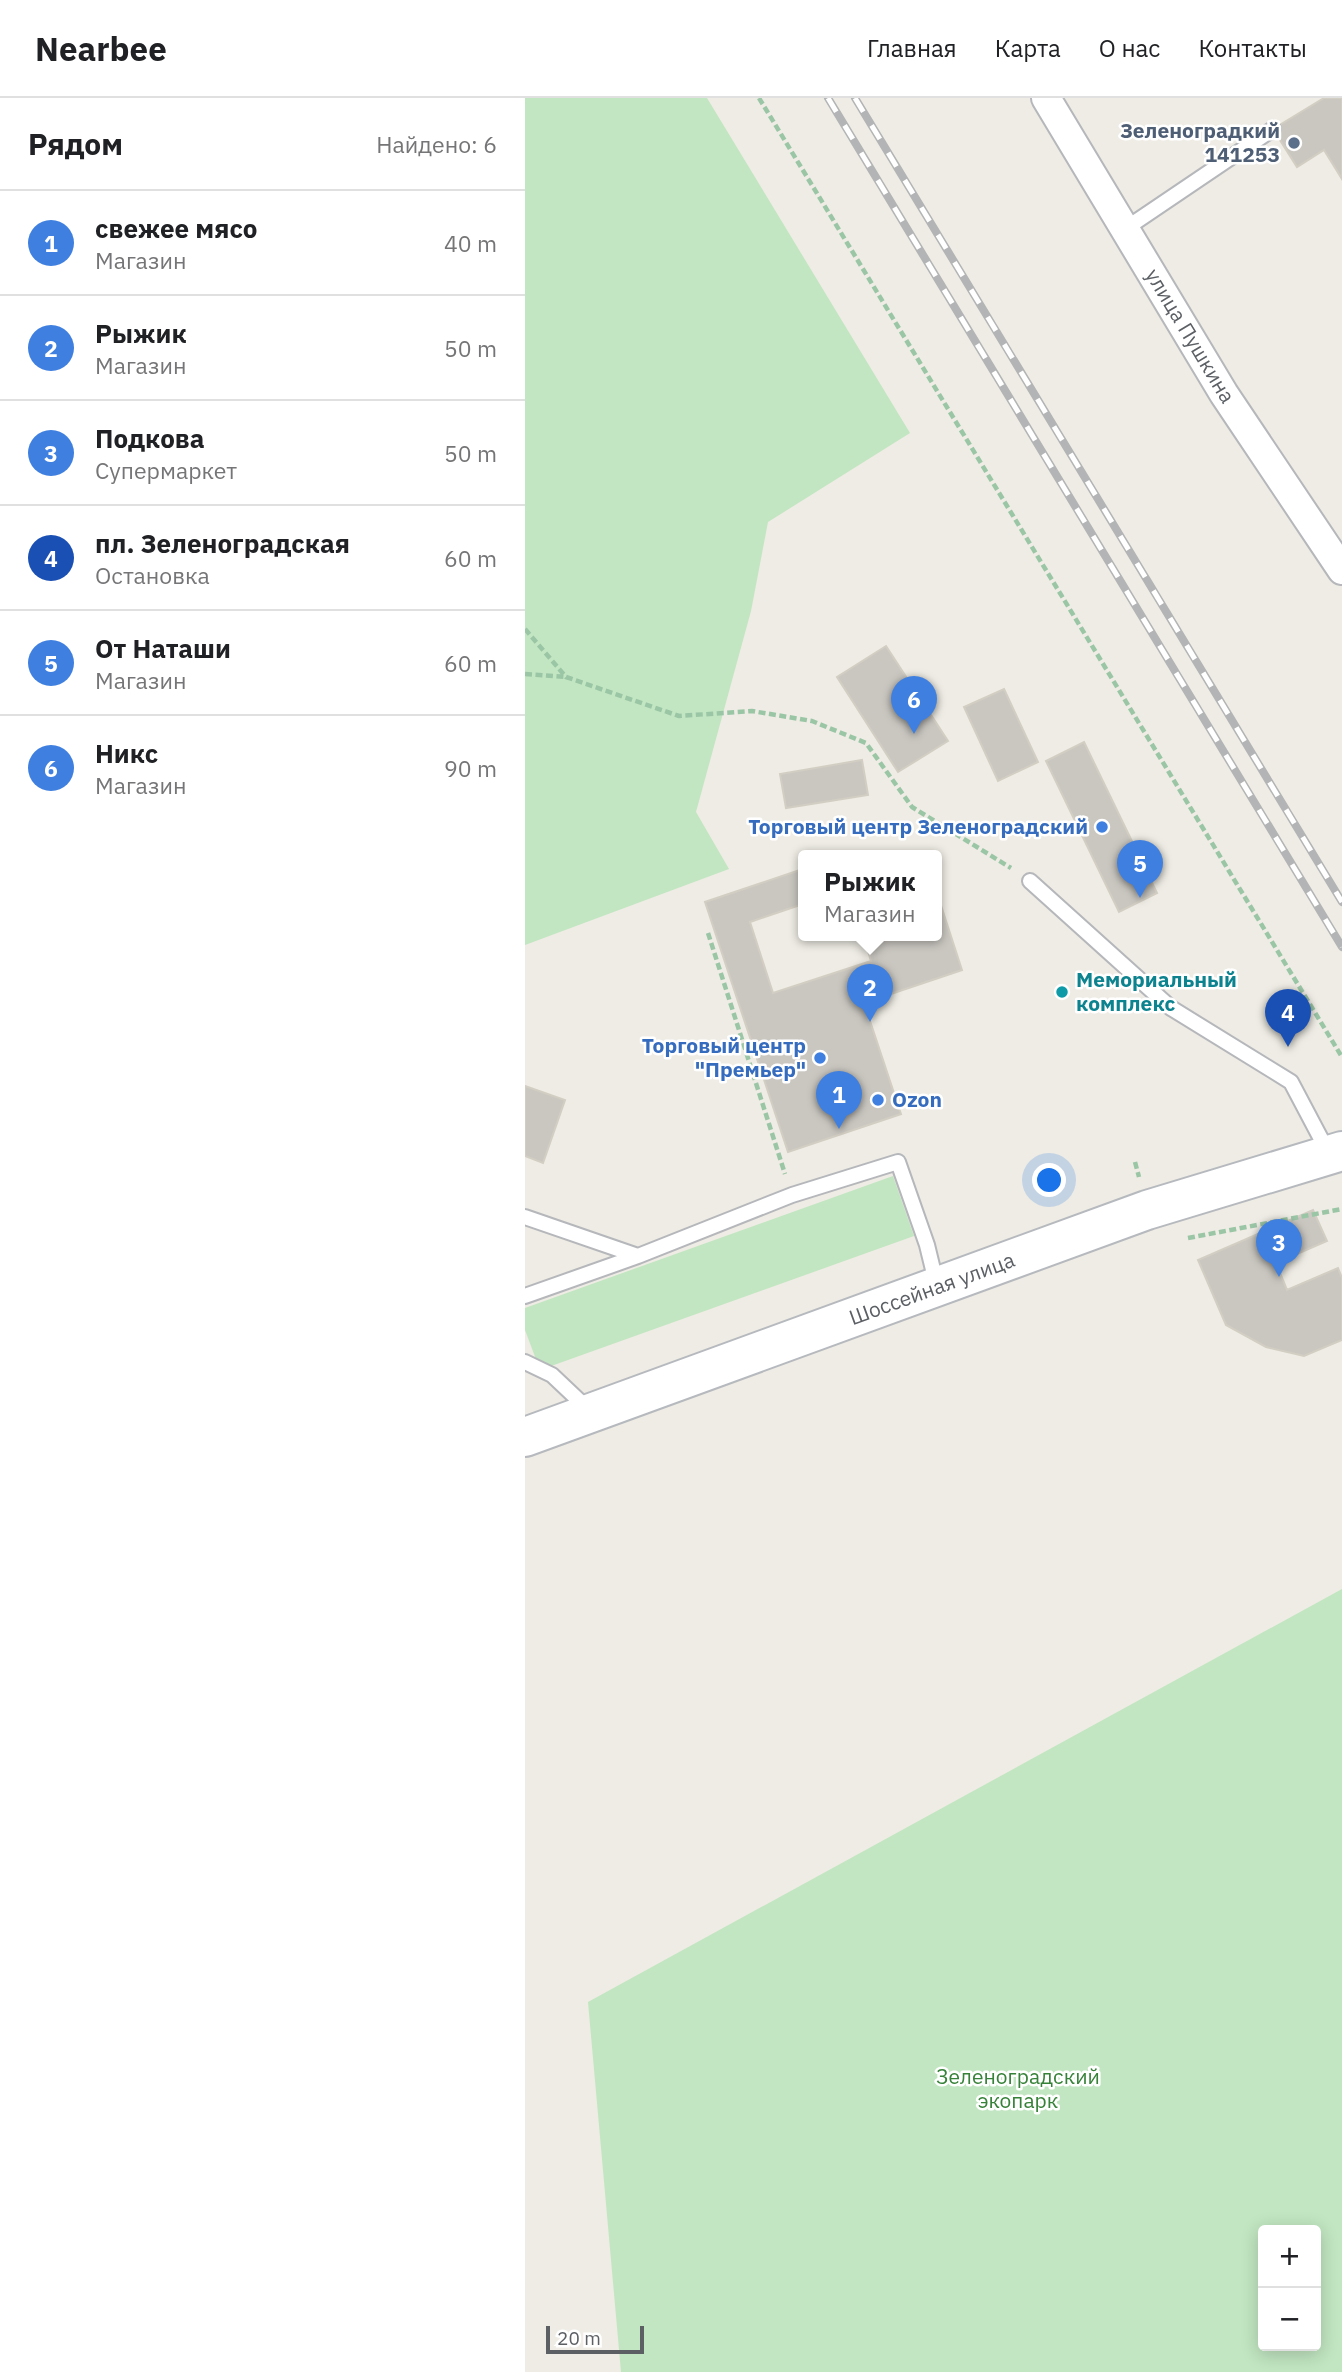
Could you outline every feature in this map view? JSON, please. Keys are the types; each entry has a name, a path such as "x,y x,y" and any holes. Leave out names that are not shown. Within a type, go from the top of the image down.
{"street":[{"name":"улица Пушкина","path":"1046,98 1224,394 1342,570"},
{"name":"Шоссейная улица","path":"525,1437 1147,1210 1338,1159"}],"lane":[{"path":"1125,229 1273,130"},
{"path":"1030,881 1171,1008 1291,1082 1338,1159"},
{"path":"525,1296 638,1256 792,1195 898,1162 927,1245 937,1288"},
{"path":"525,1217 638,1256"},
{"path":"525,1362 552,1375 593,1413"}],"path":[{"path":"759,98 1342,1057"},
{"path":"525,629 566,677"},
{"path":"525,674 566,677 679,716 752,711 812,721 866,743 912,807 1030,881"},
{"path":"708,933 792,1195"}],"green space":[{"path":"525,98 707,98 910,433 768,522 751,611 696,812 729,869 525,945"},
{"path":"893,1176 914,1236 540,1370 525,1330 525,1308"},
{"name":"Зеленоградский экопарк","path":"1342,1589 1342,2372 621,2372 588,2002"}],"building":[{"path":"1324,98 1342,98 1342,179 1324,150 1297,167 1273,129"},
{"path":"886,646 948,741 898,772 837,677"},
{"path":"1004,689 1038,762 998,781 964,707"},
{"name":"Торговый центр Зеленоградский","path":"1084,742 1157,893 1119,912 1046,761"},
{"path":"862,760 868,795 786,808 780,774"},
{"name":"Торговый центр \"Премьер\"","path":"798,871 798,906 750,922 773,993 871,961 865,941 942,941 942,908 962,970 864,1003 901,1114 788,1152 705,902"},
{"path":"525,1086 565,1100 543,1163 525,1156"},
{"path":"1313,1210 1327,1241 1276,1263 1287,1290 1338,1268 1342,1278 1342,1340 1304,1356 1266,1347 1226,1325 1198,1260"}],"railway":[{"path":"828,98 1342,947"},
{"path":"855,98 1342,902"}],"place":[{"name":"Зеленоградкий 141253","path":"1294,143"},
{"name":"Никс","path":"914,734"},
{"name":"Торговый центр Зеленоградский","path":"1102,827"},
{"name":"От Наташи","path":"1140,898"},
{"name":"Мемориальный комплекс","path":"1062,992"},
{"name":"Рыжик","path":"870,1022"},
{"name":"пл. Зеленоградская","path":"1288,1047"},
{"name":"Торговый центр \"Премьер\"","path":"820,1058"},
{"name":"Ozon","path":"878,1100"},
{"name":"свежее мясо","path":"839,1129"},
{"name":"Подкова","path":"1279,1277"}]}
